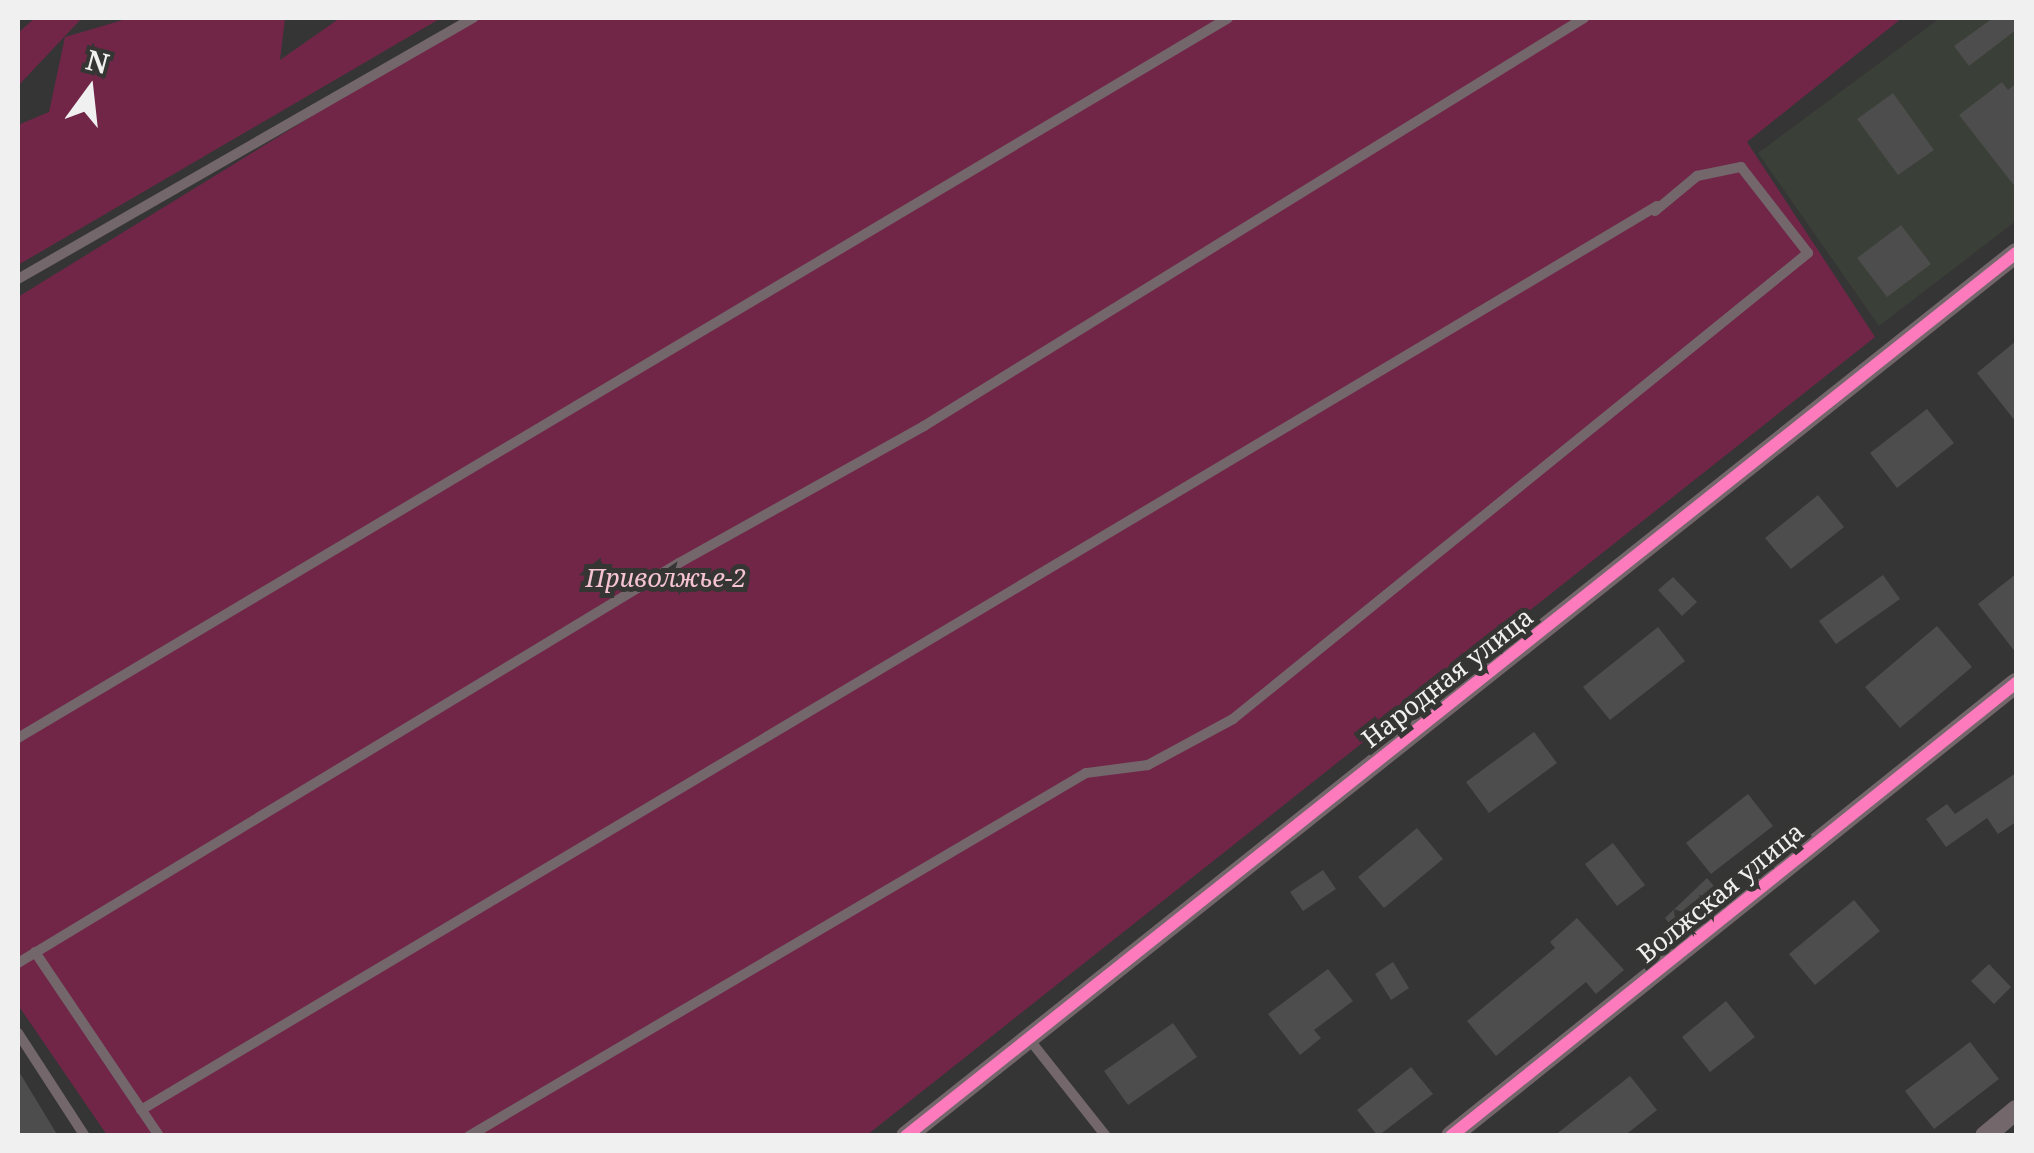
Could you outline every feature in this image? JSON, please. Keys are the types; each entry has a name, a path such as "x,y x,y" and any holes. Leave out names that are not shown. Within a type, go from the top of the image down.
{"street":[{"name":"Народная улица","path":"906,1136 2016,253"},
{"name":"Волжская улица","path":"1452,1136 2016,684"},
{"path":"1985,1136 2016,1110"}],"lane":[{"path":"18,279 473,18"},
{"path":"18,738 1228,18"},
{"path":"18,962 679,562 924,426 1584,18"},
{"path":"141,1110 1658,206 1655,211 1697,176 1741,167 1808,253 1233,720 1148,765 1086,772 469,1136"},
{"path":"35,952 158,1136"},
{"path":"18,1033 85,1136"},
{"path":"1028,1038 1106,1136"}],"shaded area":[{"path":"1940,18 2016,18 2016,221 1879,326 1758,153"}],"green space":[{"path":"35,18 82,18 18,86 18,33"},
{"path":"130,18 285,18 280,60 340,18 441,18 18,265 18,125 49,112 65,37"},
{"name":"Приволжье-2","path":"471,18 1902,18 1747,142 1875,337 867,1135 107,1135 18,1005 18,297"}],"building":[{"path":"1993,18 2016,18 2016,30 1969,66 1954,46"},
{"path":"2002,82 2008,90 2016,83 2016,188 1959,115"},
{"path":"1893,93 1934,150 1898,175 1857,119"},
{"path":"1901,225 1931,264 1887,297 1857,258"},
{"path":"2016,341 2016,422 1977,373"},
{"path":"1927,409 1954,443 1897,488 1870,453"},
{"path":"1818,495 1844,527 1791,569 1765,538"},
{"path":"2016,574 2016,653 1978,604"},
{"path":"1883,575 1900,599 1836,644 1819,621"},
{"path":"1673,577 1697,602 1682,616 1658,590"},
{"path":"1937,626 1972,667 1900,728 1865,687"},
{"path":"1658,627 1685,661 1610,720 1583,687"},
{"path":"1534,732 1557,763 1489,813 1466,782"},
{"path":"2016,773 2016,822 1998,834 1987,818 1946,847 1926,819 1947,804 1955,814"},
{"path":"1748,794 1773,826 1711,874 1686,843"},
{"path":"1417,828 1443,859 1384,908 1358,877"},
{"path":"1613,843 1645,885 1617,906 1585,864"},
{"path":"1323,870 1336,889 1303,911 1290,892"},
{"path":"1707,878 1725,899 1678,935 1665,918"},
{"path":"1854,900 1880,931 1815,985 1789,954"},
{"path":"1577,918 1624,970 1596,994 1586,982 1496,1056 1467,1021 1555,948 1550,942"},
{"path":"1393,962 1409,988 1391,1000 1375,974"},
{"path":"1989,964 2011,987 1994,1004 1971,981"},
{"path":"1328,969 1353,1001 1314,1030 1321,1038 1300,1055 1268,1014"},
{"path":"1726,1001 1755,1037 1710,1072 1682,1037"},
{"path":"1173,1023 1197,1057 1128,1105 1104,1071"},
{"path":"1970,1042 1999,1079 1934,1129 1905,1091"},
{"path":"1411,1067 1433,1094 1378,1136 1357,1110"},
{"path":"18,1070 58,1136 18,1136"},
{"path":"1630,1076 1657,1110 1624,1136 1554,1136"}],"cycle path":[{"path":"906,1136 2016,253"},
{"path":"1451,1136 2016,683"}]}
